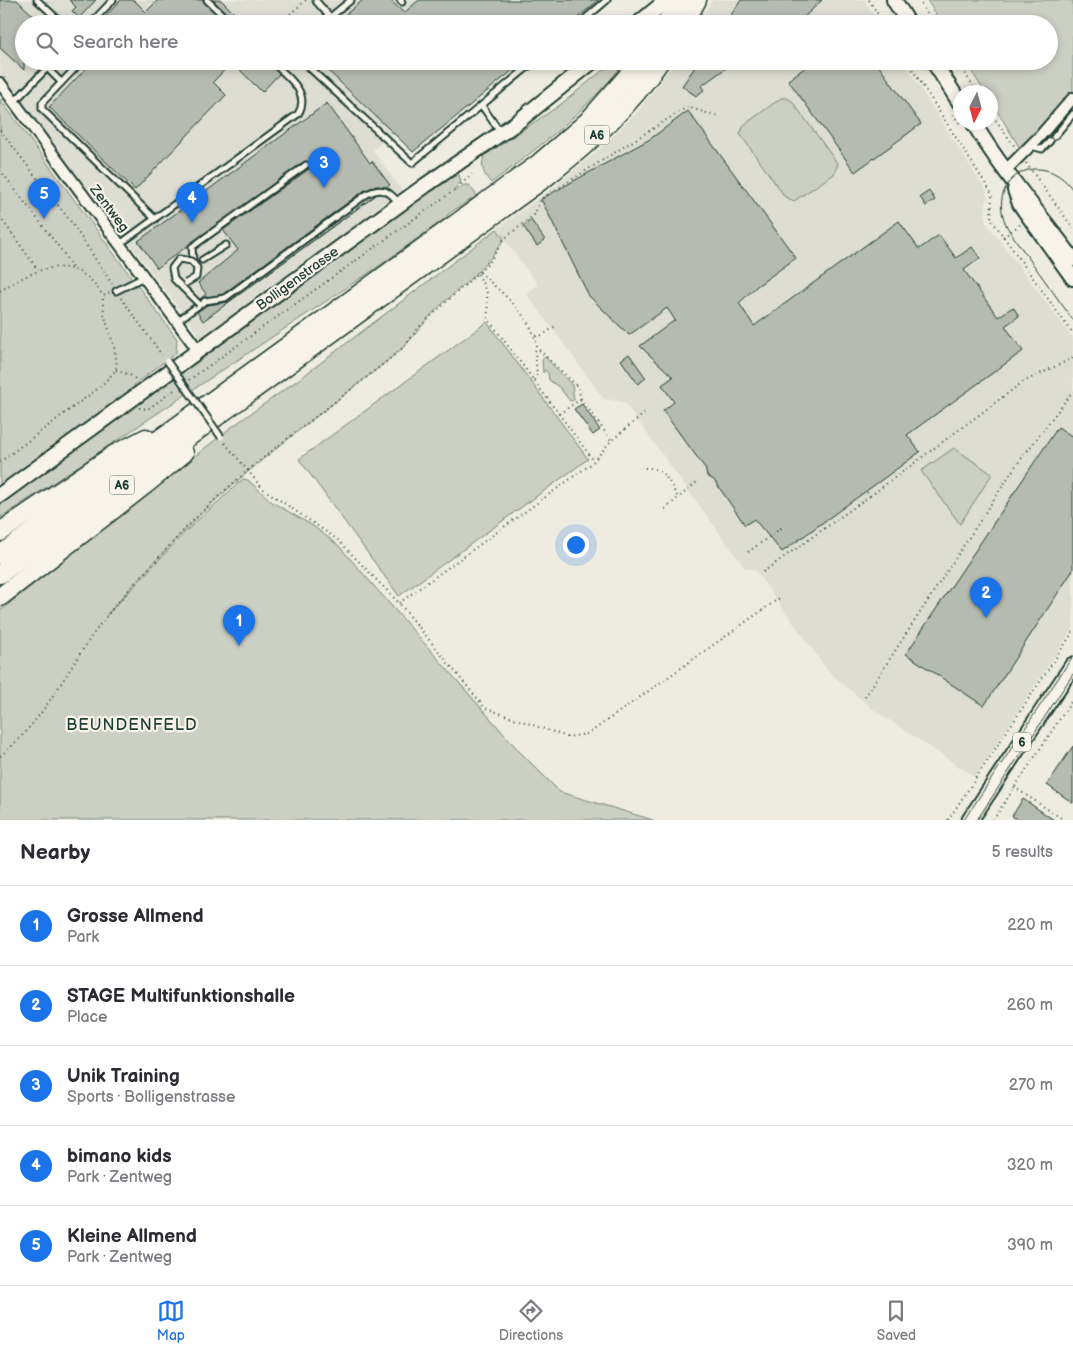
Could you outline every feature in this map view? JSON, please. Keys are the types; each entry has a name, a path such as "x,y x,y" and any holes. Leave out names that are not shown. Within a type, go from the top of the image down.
{"highway":[{"path":"689,15 697,0"},
{"path":"668,15 670,1"},
{"name":"A6","path":"0,554 538,164 588,121 633,70"},
{"name":"A6","path":"0,574 573,156 620,111 653,70"},
{"path":"0,597 200,440 244,397"},
{"path":"0,532 115,454 198,412"}],"main road":[{"path":"894,0 903,15"},
{"path":"651,15 670,1"},
{"name":"Bolligenstrasse","path":"0,495 131,398 531,112 582,70"},
{"path":"939,70 953,92"},
{"path":"978,130 1008,176 1035,206 1073,259"},
{"path":"1008,176 1020,204 1073,278"},
{"name":"6","path":"970,820 1073,665"}],"street":[{"name":"Zentweg","path":"0,83 198,350"},
{"path":"1008,176 1021,156 1073,98"}],"lane":[{"path":"37,0 53,15"},
{"path":"99,15 113,0"},
{"path":"207,0 223,15"},
{"path":"332,15 350,0"},
{"path":"590,15 607,0"},
{"path":"316,1 328,15"},
{"path":"14,102 45,70"},
{"path":"49,70 61,82"},
{"path":"73,70 42,102 42,109 155,219"},
{"path":"120,244 298,114 302,104 301,92 280,70"},
{"path":"312,70 412,162 524,70"},
{"path":"482,106 501,133"},
{"path":"1031,146 1042,149 1073,114"},
{"path":"193,261 192,247 306,165"},
{"path":"177,321 205,301 225,298 367,194 385,190 391,192 400,204"},
{"path":"202,260 226,246"},
{"path":"186,284 196,277 196,265 188,259 179,260 172,268 174,279 199,304"},
{"path":"116,291 144,276"},
{"path":"167,361 221,437"}],"path":[{"path":"289,15 306,0"},
{"path":"869,0 878,15"},
{"path":"919,0 928,15"},
{"path":"914,70 992,194 991,219 1073,334"},
{"path":"963,70 972,85"},
{"path":"0,756 30,728 95,632 122,598 176,539 285,440 404,347 419,327 479,273 493,257 504,239 534,215 541,199 642,138 687,107 717,116"},
{"path":"998,123 1073,228"},
{"path":"0,130 76,229 116,291 167,361"},
{"path":"0,170 62,251 72,268 93,281 104,296 103,307 114,347 116,370 100,387 0,462"},
{"path":"186,382 444,198 472,174"},
{"path":"0,217 38,270"},
{"path":"0,291 38,270 72,268"},
{"path":"479,273 509,300 536,336 537,375 534,381"},
{"path":"479,273 487,294 488,319 594,461"},
{"path":"104,296 116,291"},
{"path":"536,336 543,335 557,325"},
{"path":"537,348 578,387 581,399 612,440"},
{"path":"763,572 870,496 1023,382 1073,358"},
{"path":"116,370 130,375 145,388"},
{"path":"131,398 140,408 145,410 179,387"},
{"path":"865,697 1015,467 1073,391"},
{"path":"559,414 581,399"},
{"path":"398,603 594,461 612,440 646,412"},
{"path":"221,437 248,473 272,497 338,540 398,603 486,708 567,737 588,734 782,597"},
{"path":"645,468 658,469 664,473 678,498"},
{"path":"665,509 697,482"},
{"path":"866,491 870,496"},
{"path":"748,552 784,526"},
{"path":"949,820 1073,632"},
{"path":"992,820 1073,699"},
{"path":"1014,787 1064,820"}],"shaded area":[{"path":"0,0 543,0 525,15 15,15 15,70 466,70 373,150 403,192 203,340 0,74"},
{"path":"712,0 864,0 873,15 704,15"},
{"path":"927,0 1073,0 1073,96 1023,153 998,112 998,85 980,85 971,70 1058,70 1058,15 936,15"},
{"path":"603,70 618,70 580,111 527,156 491,183 483,171 484,156 560,105"},
{"path":"669,70 909,70 987,192 985,221 1073,338 1073,628 975,777 874,710 829,672 755,570 745,568 624,402 604,399 527,294 538,285 497,229 554,187 601,148 637,112"},
{"path":"781,98 787,98 792,101 838,164 834,174 794,201 785,197 740,134 744,125"},
{"path":"0,99 177,339 176,353 135,384 132,391 0,489"},
{"path":"458,172 461,182 454,189 455,191 464,185 469,185 477,196 449,213 446,218 376,268 0,518 0,505"},
{"path":"497,229 504,239 497,250 473,276 428,318 404,347 236,482 169,547 106,616 187,530 243,479 248,480 272,502 313,526 338,545 519,751 560,792 653,820 0,820 0,611 229,429 302,377"},
{"path":"487,322 588,459 399,596 299,459"},
{"path":"545,357 572,385 574,400 570,401 560,388 549,380 548,373 545,370 543,373 542,359"},
{"path":"954,448 992,474 960,524 921,471"}],"building":[{"path":"0,0 17,0 33,15 15,15 15,62 0,48"},
{"path":"69,0 96,0 82,15 76,15 72,11 76,7"},
{"path":"121,0 134,0 146,12 158,0 203,0 217,15 107,15"},
{"path":"213,0 221,0 236,15 227,15"},
{"path":"363,0 390,0 404,13 419,0 599,0 581,15 345,15"},
{"path":"741,0 822,0 806,15 731,15"},
{"path":"84,70 224,70 213,82 226,95 135,190 49,107"},
{"path":"240,70 275,70 279,74 262,92"},
{"path":"327,70 513,70 413,152"},
{"path":"693,70 723,70 701,86 704,90 696,96 682,86"},
{"path":"802,70 882,70 921,124 855,172 788,80"},
{"path":"327,103 370,163 372,161 390,185 387,187 376,186 365,190 223,294 200,299 206,294 198,283 238,250 223,230 309,169 310,163 305,161 157,268 138,241"},
{"path":"688,111 796,258 757,286 739,303 754,326 899,221 919,249 939,235 956,258 972,247 980,258 964,270 998,317 1013,307 1019,316 1005,326 1023,351 907,435 920,452 782,552 754,519 745,525 714,480 707,476 705,468 663,411 674,402 662,385 673,377 640,346 675,320 667,308 629,335 589,296 541,199 650,139"},
{"path":"929,191 935,200 926,206 920,197"},
{"path":"376,195 203,321 197,312 207,305 228,302"},
{"path":"531,220 545,240 537,246 523,226"},
{"path":"629,354 646,378 638,384 621,360"},
{"path":"582,404 600,430 593,435 574,409"},
{"path":"1058,427 1073,437 1073,570 984,706 906,654"},
{"path":"1073,746 1073,803 1047,785"},
{"path":"1023,799 1054,820 1018,820 1012,816"}],"tram line":[{"path":"1073,190 1060,176 1045,170 1030,169 1018,175 1008,184 1002,198 1002,214 1010,232 1073,320"},
{"path":"964,820 1073,656"},
{"path":"977,820 1073,674"}],"place":[{"name":"Unik Training","path":"324,188"},
{"name":"Kleine Allmend","path":"44,219"},
{"name":"bimano kids","path":"192,223"},
{"name":"STAGE Multifunktionshalle","path":"986,618"},
{"name":"Grosse Allmend","path":"239,646"}],"district":[{"name":"BEUNDENFELD","path":"132,724"}]}
